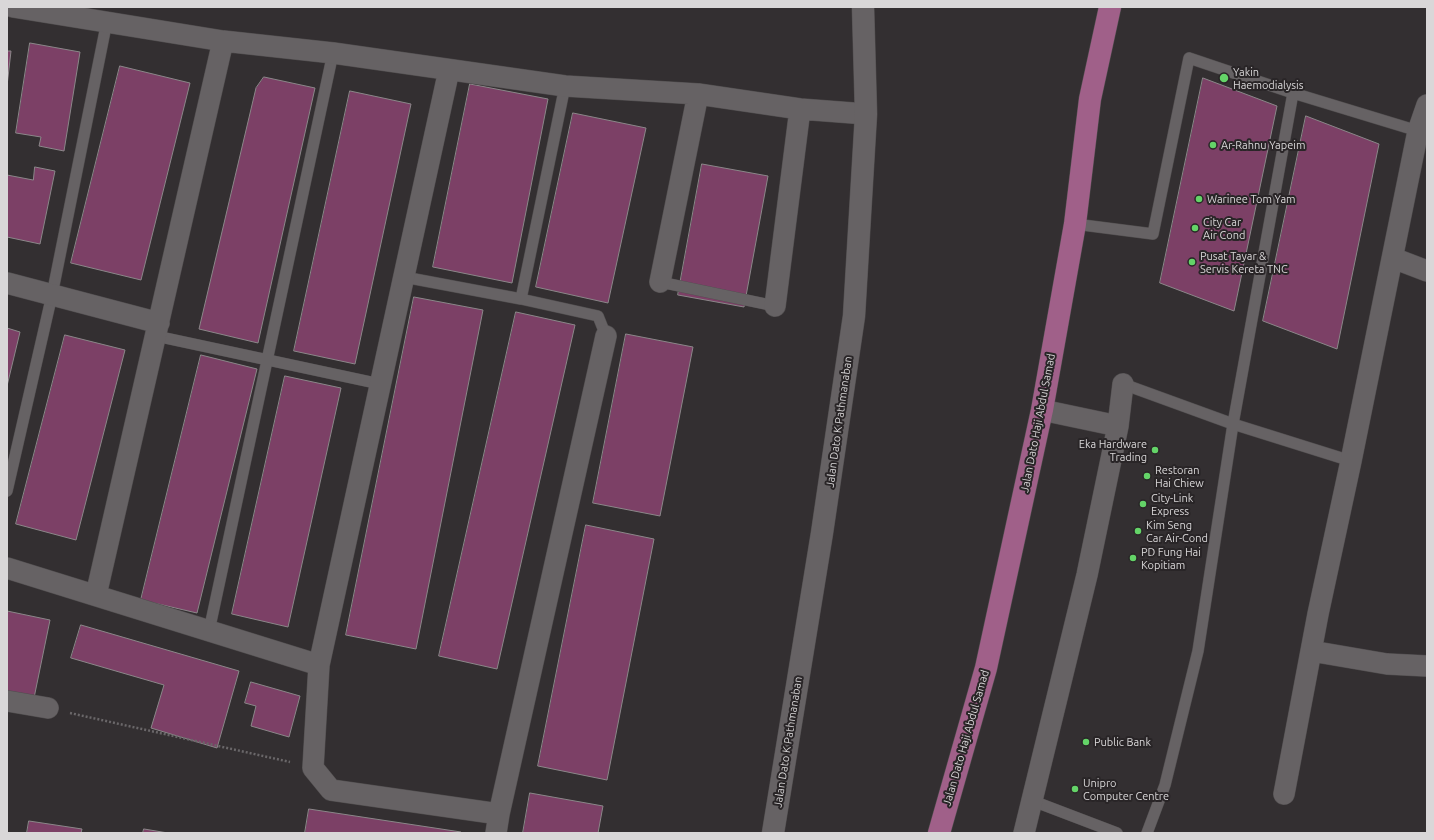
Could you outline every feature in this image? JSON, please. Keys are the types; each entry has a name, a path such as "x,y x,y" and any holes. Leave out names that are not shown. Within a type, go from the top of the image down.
{"main road":[{"name":"Jalan Dato Haji Abdul Samad","path":"939,833 986,668 1042,410 1075,224 1090,99 1110,7"}],"street":[{"path":"13,7 58,10 107,21 223,41 333,53 565,86 698,94 800,109 866,114"},
{"name":"Jalan Dato K Pathmanaban","path":"773,833 822,533 854,316 866,114 863,7"},
{"path":"96,595 223,41"},
{"path":"450,70 319,665 313,768 331,790 497,824 606,336"},
{"path":"660,282 698,94"},
{"path":"1284,794 1311,652 1418,131 1427,105"},
{"path":"775,306 800,109"},
{"path":"1393,258 1427,271"},
{"path":"7,283 52,294 158,329"},
{"path":"1024,833 1087,575 1118,426 1123,384"},
{"path":"1042,410 1118,426"},
{"path":"7,568 319,665"},
{"path":"1311,652 1387,664 1427,666"},
{"path":"7,701 48,708"}],"lane":[{"path":"7,491 52,294 107,21"},
{"path":"209,631 333,53"},
{"path":"1075,224 1152,234 1189,58 1293,93 1418,131"},
{"path":"521,299 565,86"},
{"path":"1148,833 1166,786 1198,651 1233,424 1293,93"},
{"path":"404,277 521,299 598,316 606,336"},
{"path":"660,282 775,306"},
{"path":"158,329 267,360 380,384"},
{"path":"1123,384 1233,424 1351,461"},
{"path":"1032,801 1117,833"}],"path":[{"path":"48,708 313,768"}],"building":[{"path":"30,43 80,52 64,151 39,146 41,137 16,133"},
{"path":"7,51 11,51 7,86"},
{"path":"120,66 190,83 141,280 71,263"},
{"path":"264,77 315,88 258,343 199,329 256,88"},
{"path":"1203,78 1277,106 1234,311 1160,283"},
{"path":"470,84 548,99 512,283 433,267"},
{"path":"350,91 411,104 355,364 294,351"},
{"path":"573,113 646,128 608,303 536,287"},
{"path":"1306,116 1379,144 1337,349 1263,321"},
{"path":"702,164 768,176 744,307 678,295"},
{"path":"35,167 55,171 40,244 7,237 7,175 33,180"},
{"path":"414,297 483,310 416,649 346,635"},
{"path":"516,312 575,325 497,669 439,656"},
{"path":"7,328 20,332 7,386"},
{"path":"626,334 693,347 660,516 593,503"},
{"path":"65,335 125,350 76,540 16,524"},
{"path":"201,355 257,369 197,613 141,600"},
{"path":"285,376 341,388 288,627 232,614"},
{"path":"586,525 654,539 607,780 538,766"},
{"path":"7,611 50,620 34,698 7,692"},
{"path":"81,625 239,671 217,748 151,728 164,685 71,658"},
{"path":"251,682 300,696 289,737 251,726 256,706 245,703"},
{"path":"530,793 603,806 598,833 523,833"},
{"path":"309,809 461,832 305,833"},
{"path":"29,821 82,829 81,833 27,833"},
{"path":"144,829 168,833 143,833"}],"place":[{"name":"Yakin Haemodialysis","path":"1224,78"},
{"name":"Ar-Rahnu Yapeim","path":"1213,145"},
{"name":"Warinee Tom Yam","path":"1199,199"},
{"name":"City Car Air Cond","path":"1195,228"},
{"name":"Pusat Tayar & Servis Kereta TNC","path":"1192,262"},
{"name":"Eka Hardware Trading","path":"1155,450"},
{"name":"Restoran Hai Chiew","path":"1147,476"},
{"name":"City-Link Express","path":"1143,504"},
{"name":"Kim Seng Car Air-Cond","path":"1138,531"},
{"name":"PD Fung Hai Kopitiam","path":"1133,558"},
{"name":"Public Bank","path":"1086,742"},
{"name":"Unipro Computer Centre","path":"1075,789"}]}
